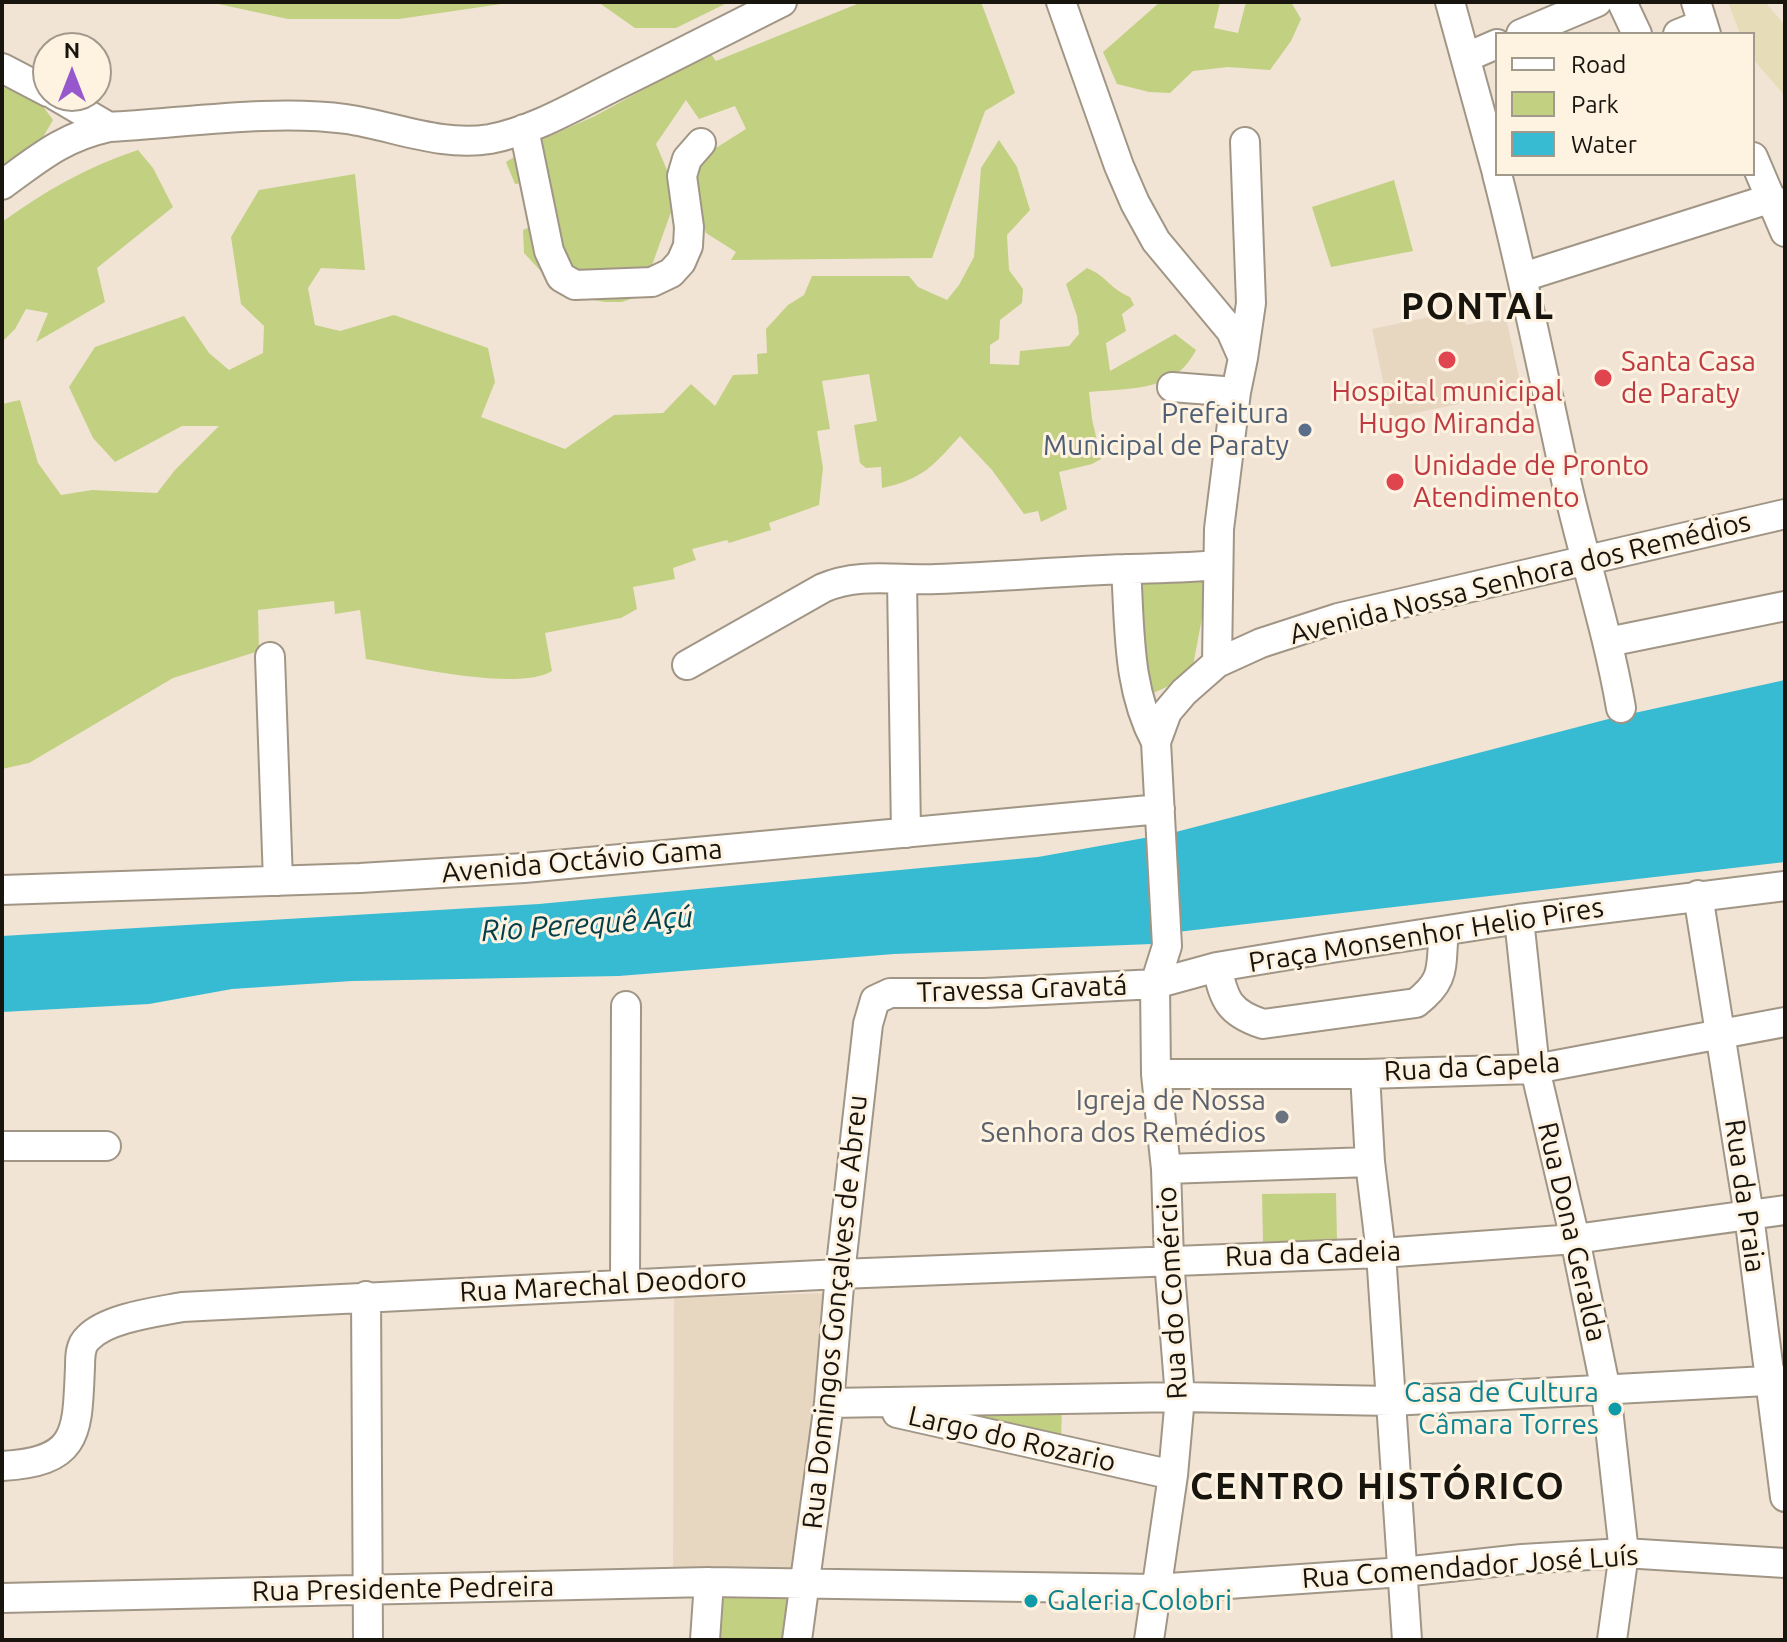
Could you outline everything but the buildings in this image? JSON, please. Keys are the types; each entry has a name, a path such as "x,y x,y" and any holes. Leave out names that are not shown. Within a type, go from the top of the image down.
{"street":[{"path":"2,185 53,147 81,133 109,127 299,116 347,119 407,134 454,140 490,139 524,129 568,110 782,2"},
{"path":"1061,2 1135,203 1156,241 1231,331 1243,358"},
{"path":"1450,2 1495,166"},
{"path":"1526,32 1597,2"},
{"path":"1622,2 1636,32"},
{"path":"1467,57 1495,45"},
{"path":"2,68 32,84"},
{"path":"83,112 109,127"},
{"path":"524,129 549,251 561,277 575,285 652,282 671,273 681,262 688,246 689,227 682,176 687,159 701,143"},
{"path":"1217,663 1219,529 1251,303 1245,142"},
{"path":"1755,161 1785,232"},
{"path":"1498,176 1621,708"},
{"path":"1523,277 1772,198"},
{"path":"1172,387 1236,392"},
{"name":"Avenida Nossa Senhora dos Remédios","path":"1156,742 1167,712 1184,692 1217,663 1261,643 1338,618 1785,514"},
{"path":"687,665 841,580 875,577 902,580 1218,565"},
{"path":"1126,569 1134,685 1143,718 1156,742 1160,819"},
{"path":"902,580 906,833"},
{"path":"1608,642 1785,606"},
{"path":"270,657 278,881"},
{"name":"Avenida Octávio Gama","path":"2,890 278,881 524,868 906,833 1160,819"},
{"name":"Rua do Comércio","path":"1149,1640 1173,1475 1180,1397 1169,1260 1166,1169 1156,1074 1155,984 1167,946 1160,819"},
{"name":"Praça Monsenhor Helio Pires","path":"1155,984 1217,967 1519,919 1785,886"},
{"name":"Rua da Praia","path":"1698,895 1777,1380 1785,1497"},
{"name":"Rua Dona Geralda","path":"1519,919 1535,1069 1575,1239 1606,1391 1624,1553 1612,1640"},
{"path":"1217,967 1225,1000 1242,1017 1263,1024 1416,1003 1431,992 1440,977 1444,931"},
{"name":"Travessa Gravatá","path":"890,993 985,993 1155,984"},
{"name":"Rua Domingos Gonçalves de Abreu","path":"797,1640 803,1582 840,1403 840,1274 868,1024 875,1000 890,993"},
{"path":"625,1284 626,1006"},
{"name":"Rua da Capela","path":"1156,1074 1365,1074 1535,1069 1785,1022"},
{"path":"1365,1074 1370,1162 1381,1253 1407,1640"},
{"path":"2,1146 106,1146"},
{"path":"1166,1169 1370,1162"},
{"name":"Rua da Cadeia","path":"840,1274 1381,1253 1575,1239 1785,1210"},
{"name":"Rua Marechal Deodoro","path":"2,1466 41,1459 65,1449 73,1435 78,1409 80,1351 87,1338 102,1328 142,1314 182,1307 366,1296 840,1274"},
{"path":"366,1296 368,1640"},
{"name":"Largo do Rozario","path":"840,1403 1180,1397 1391,1401 1777,1380"},
{"name":"Largo do Rozario","path":"840,1403 1173,1475"},
{"name":"Rua Comendador José Luís","path":"803,1582 1155,1589 1624,1553 1785,1563"},
{"path":"705,1640 709,1582"},
{"name":"Rua Presidente Pedreira","path":"2,1598 803,1582"}],"shaded area":[{"name":"Hospital municipal Hugo Miranda","path":"1462,310 1466,325 1506,317 1522,391 1391,418 1372,329"},
{"path":"827,1293 797,1568 673,1570 674,1298"}],"green space":[{"path":"209,2 515,2 399,19 288,19"},
{"path":"598,2 729,2 676,28 635,28"},
{"path":"862,2 981,2 1015,93 985,111 932,258 731,260 736,252 706,233 693,191 700,158 746,129 735,106 699,119 686,100 656,144 669,175 671,212 646,282 645,294 622,302 563,295 524,253 523,230 542,221 535,182 515,184 506,162 541,140 595,116 710,53 716,61"},
{"path":"1160,2 1220,2 1214,28 1238,33 1246,2 1291,2 1301,19 1291,41 1270,70 1228,67 1193,71 1170,93 1149,92 1117,84 1103,52"},
{"path":"2,87 32,96 32,112 47,112 53,120 39,144 2,170"},
{"path":"999,140 1017,167 1030,210 1007,235 1009,270 1023,289 1022,303 1000,320 999,339 990,345 990,364 1019,365 1020,351 1069,346 1079,334 1077,316 1066,284 1087,268 1130,297 1134,305 1122,314 1126,331 1106,343 1110,371 1175,334 1196,350 1183,368 1161,382 1137,388 1089,392 1101,459 1059,472 1067,509 1041,522 1038,511 1024,514 992,470 960,436 918,476 882,488 881,467 866,468 860,463 854,425 877,421 869,374 822,381 830,429 817,431 823,468 819,505 769,523 771,530 729,543 727,540 692,549 696,560 673,568 675,579 633,587 637,609 621,618 545,633 552,671 536,677 489,678 366,659 360,610 335,614 334,601 258,610 259,651 173,678 29,763 2,769 2,404 20,400 38,463 61,495 92,490 157,493 175,470 219,426 182,426 115,462 93,438 69,387 95,347 184,316 209,353 229,370 263,353 264,326 241,304 231,237 259,190 355,174 365,270 321,268 308,288 315,325 340,331 394,315 488,348 495,382 481,417 565,449 614,415 663,413 691,384 715,406 733,375 758,374 757,354 767,353 766,329 788,305 804,295 812,276 909,276 918,287 947,300 974,257 981,168"},
{"path":"138,150 153,168 173,207 97,268 105,302 36,342 48,313 26,309 15,329 2,342 2,222 67,180"},
{"path":"1394,180 1413,251 1331,267 1312,207"},
{"path":"1205,571 1202,618 1191,676 1140,699 1139,579"},
{"path":"1336,1193 1337,1240 1263,1242 1262,1194"},
{"path":"1062,1405 1061,1440 952,1413"},
{"path":"799,1593 791,1640 710,1640 712,1596"}],"sand":[{"path":"1728,2 1765,2 1785,25 1785,96 1755,61 1755,32 1739,32"}],"water":[{"name":"Rio Perequê Açú","path":"1785,680 1785,862 1177,932 1152,944 894,954 619,976 352,981 232,989 149,1004 2,1012 2,936 539,904 1038,857 1172,833 1616,717"}],"place":[{"name":"Hospital municipal Hugo Miranda","path":"1447,360"},
{"name":"Santa Casa de Paraty","path":"1603,378"},
{"name":"Prefeitura Municipal de Paraty","path":"1305,430"},
{"name":"Unidade de Pronto Atendimento","path":"1395,482"},
{"name":"Igreja de Nossa Senhora dos Remédios","path":"1282,1117"},
{"name":"Casa de Cultura Câmara Torres","path":"1615,1409"},
{"name":"Galeria Colobri","path":"1031,1601"}],"district":[{"name":"PONTAL","path":"1478,307"},
{"name":"CENTRO HISTÓRICO","path":"1378,1487"}]}
